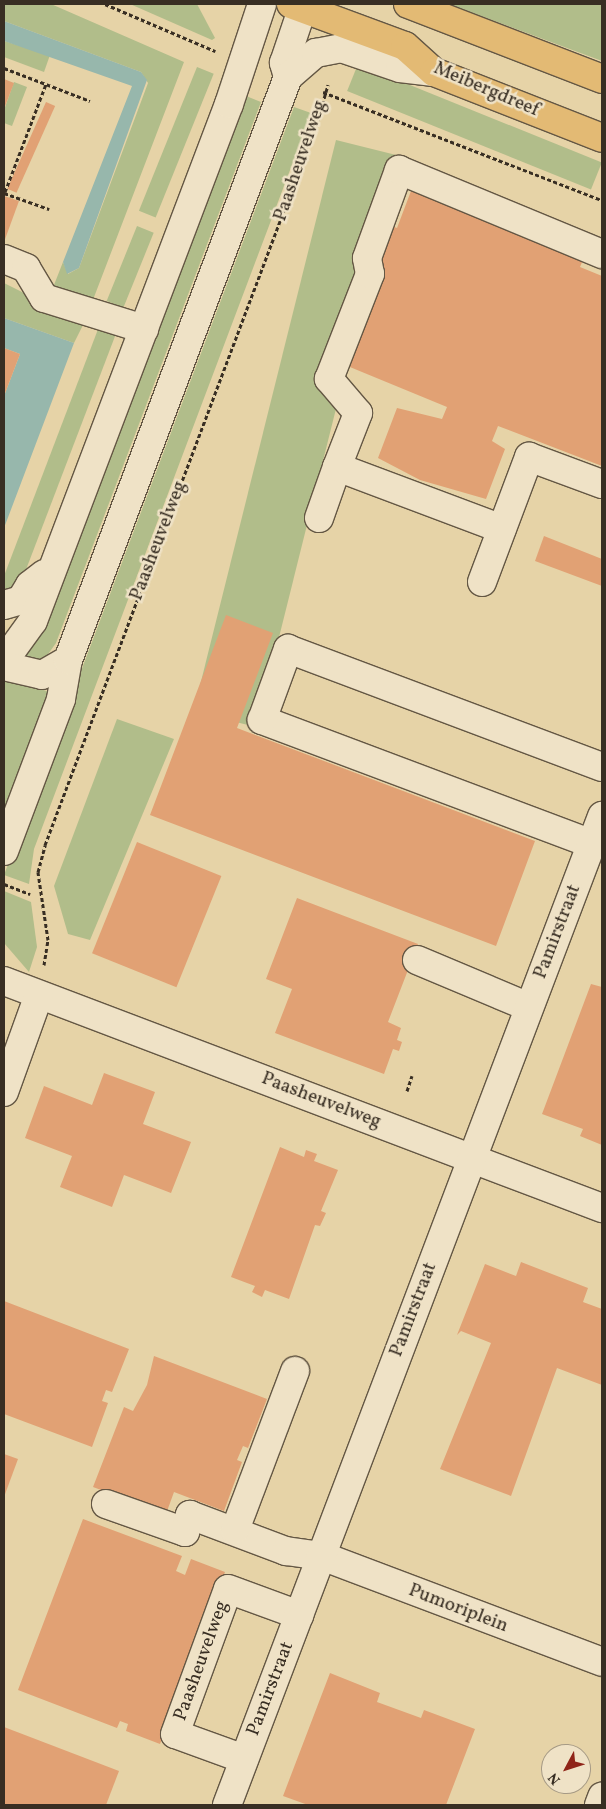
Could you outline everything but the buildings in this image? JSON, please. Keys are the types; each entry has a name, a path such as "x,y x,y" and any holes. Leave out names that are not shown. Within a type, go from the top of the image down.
{"main road":[{"path":"408,4 602,79"},
{"name":"Meibergdreef","path":"300,6 405,46 434,72 602,138"}],"street":[{"path":"4,661 29,630 244,63 262,4"},
{"path":"288,78 284,63 300,6"},
{"path":"4,851 61,699 68,660 288,78 316,53 341,48 400,68 434,72"},
{"path":"319,518 358,412 329,379 370,274 366,258 399,170 602,254"},
{"path":"4,259 26,268 44,298 144,329"},
{"path":"482,582 530,457 602,484"},
{"path":"337,467 502,529"},
{"path":"4,606 21,600 30,585 53,567"},
{"path":"592,844 262,720 288,649 602,767"},
{"path":"4,666 34,676 52,672 68,660"},
{"name":"Pamirstraat","path":"227,1805 602,816"},
{"path":"417,960 529,1007"},
{"name":"Paasheuvelweg","path":"4,981 602,1208"},
{"path":"4,1092 39,995"},
{"path":"235,1530 295,1371"},
{"name":"Pumoriplein","path":"106,1504 184,1532 190,1515 235,1530 286,1551 322,1556 600,1666"},
{"name":"Paasheuvelweg","path":"244,1759 175,1734 228,1589 299,1615"},
{"path":"599,1805 602,1796"}],"path":[{"path":"105,4 244,63"},
{"path":"4,68 90,101"},
{"path":"46,84 5,193 49,209"},
{"name":"Paasheuvelweg","path":"39,995 48,955 38,886 45,845 317,123 325,92 602,200"},
{"path":"4,884 30,894"},
{"path":"407,1090 412,1076"}],"green space":[{"path":"4,4 51,4 184,62 91,305 52,290 63,262 68,274 79,268 148,83 141,72 4,21"},
{"path":"130,4 197,4 215,38 212,40"},
{"path":"449,4 602,4 602,61"},
{"path":"4,41 50,55 44,72 4,57"},
{"path":"358,64 602,163 591,189 347,91"},
{"path":"197,67 214,74 156,217 139,211"},
{"path":"14,82 27,87 12,126 4,123 4,110"},
{"path":"241,94 261,102 56,643 46,657 30,664 17,658"},
{"path":"294,107 311,113 34,849 29,884 4,875"},
{"path":"336,140 399,156 257,727 194,712"},
{"path":"137,226 154,233 123,308 107,301"},
{"path":"4,283 84,323 74,343 4,318"},
{"path":"100,324 117,331 19,588 4,593 4,576"},
{"path":"8,677 49,692 4,820 4,680"},
{"path":"117,719 174,739 90,940 68,934 54,886"},
{"path":"4,891 31,902 37,947 29,972 4,943"}],"water":[{"path":"4,21 141,72 147,80 79,268 67,274 63,262 132,86 4,41"},
{"path":"4,318 74,343 4,528 4,396 20,354 4,348"}]}
